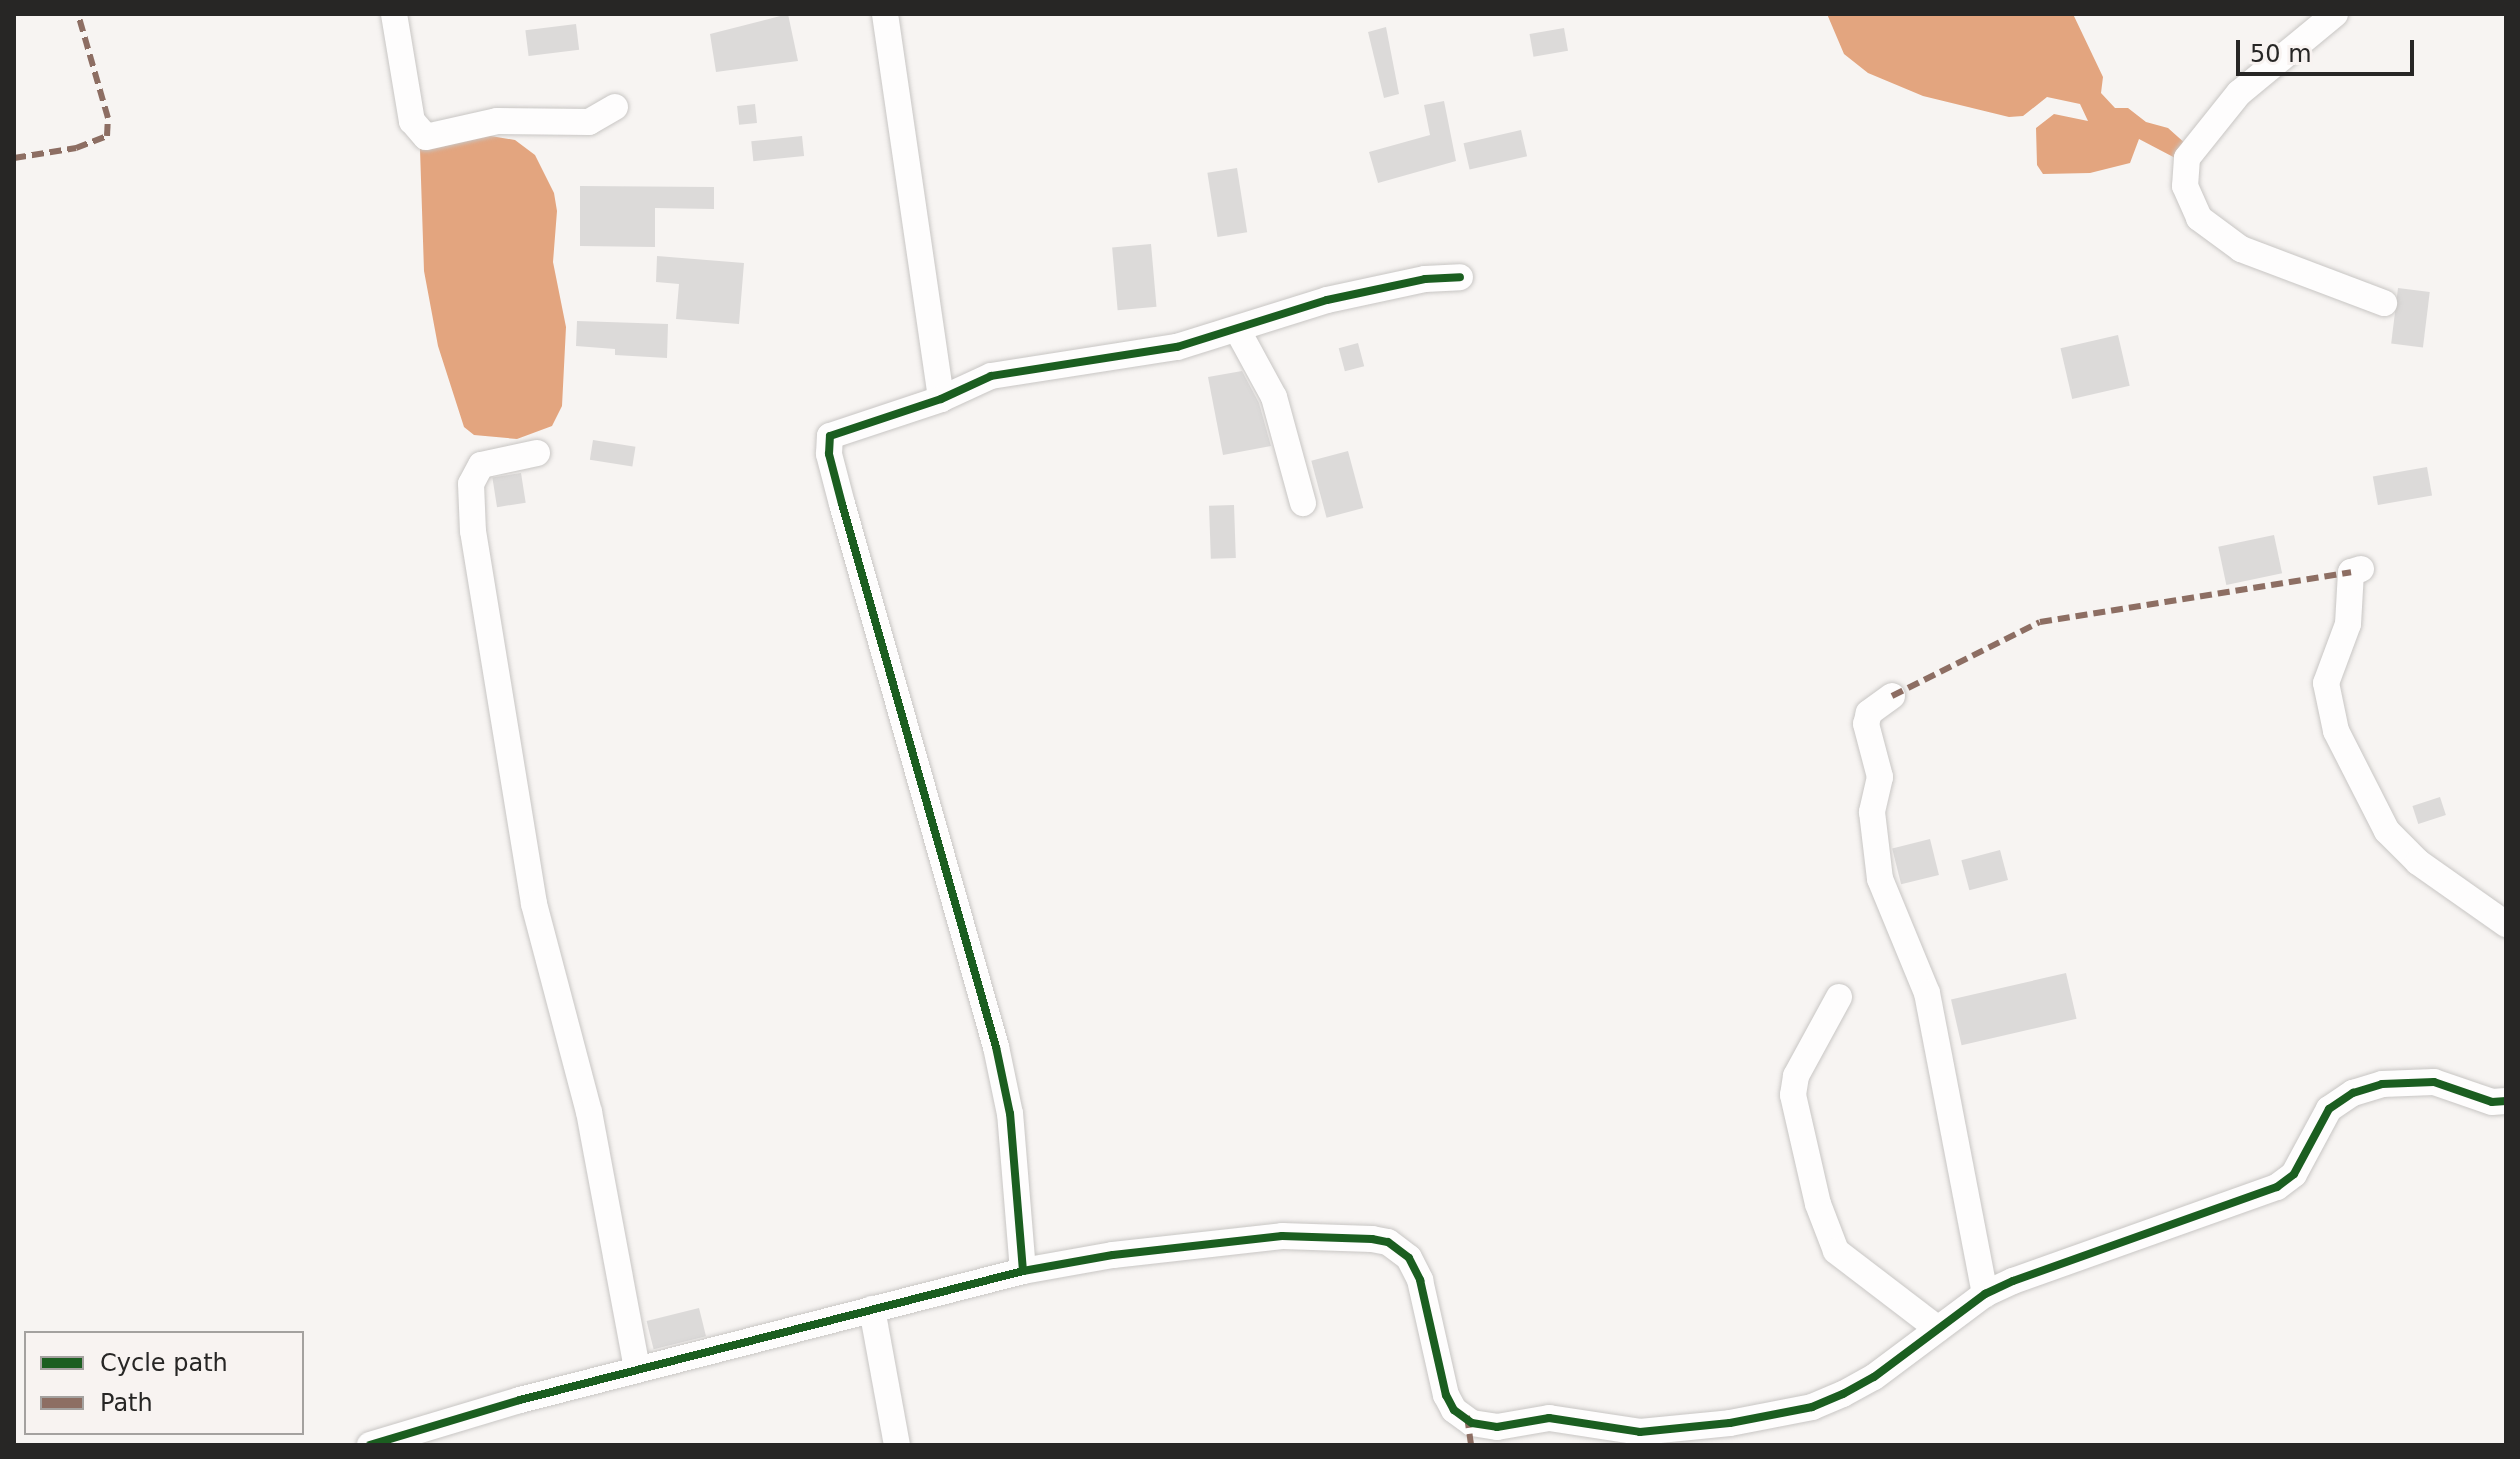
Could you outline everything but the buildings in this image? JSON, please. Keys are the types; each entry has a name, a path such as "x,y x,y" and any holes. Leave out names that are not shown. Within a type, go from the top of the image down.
{"street":[{"path":"394,14 412,121 426,137 497,121 589,122 615,107"},
{"path":"885,14 941,399"},
{"path":"2335,14 2239,93 2187,158 2185,186 2199,218 2241,249 2384,303"},
{"path":"1023,1271 1010,1114 996,1047 828,445 834,431 941,399 1001,373 1177,347 1238,331 1341,297 1460,277"},
{"path":"1238,331 1269,385 1303,503"},
{"path":"537,453 481,465 471,484 473,531 534,904 589,1112 637,1369"},
{"path":"2361,569 2351,572 2348,624 2326,683 2336,731 2387,831 2418,862 2506,924"},
{"path":"1892,696 1869,713 1866,724 1880,777 1872,812 1880,879 1927,993 1985,1294"},
{"path":"1839,997 1796,1076 1793,1095 1798,1133 1821,1214 1836,1251 1850,1265 1938,1329"},
{"path":"370,1445 637,1369 1023,1271 1267,1237 1388,1242 1416,1269 1454,1410 1482,1427 1549,1418 1615,1430 1666,1431 1812,1407 1874,1377 1985,1294 2277,1187 2294,1174 2329,1109 2353,1093 2382,1084 2434,1082 2492,1102 2506,1101"},
{"path":"872,1309 897,1445"}],"shaded area":[{"path":"1827,14 2073,14 2103,77 2101,93 2115,108 2128,108 2146,122 2168,128 2187,145 2179,160 2139,139 2130,163 2090,173 2043,174 2037,165 2036,128 2054,114 2088,121 2080,104 2047,97 2023,116 2009,117 1923,96 1868,73 1844,54"},
{"path":"485,135 515,140 535,155 554,193 557,211 553,262 566,327 562,406 552,426 517,439 474,435 464,427 438,346 424,271 420,149"}],"marked path":[{"path":"14,158 76,148 107,136 108,118 78,14"},
{"path":"1892,696 2040,622 2351,572"},
{"path":"1467,1416 1471,1445"}],"cycle path":[{"path":"1023,1271 1010,1114 996,1047 842,504 829,454 830,436 941,399 991,376 1177,347 1327,300 1425,279 1460,277"},
{"path":"370,1445 520,1400 1023,1271 1113,1255 1282,1236 1372,1239 1388,1242 1409,1258 1420,1280 1446,1395 1454,1410 1472,1423 1497,1427 1549,1418 1640,1432 1730,1423 1812,1407 1843,1394 1874,1377 1985,1294 2013,1281 2277,1187 2294,1174 2329,1109 2353,1093 2382,1084 2434,1082 2492,1102 2506,1101"}]}
